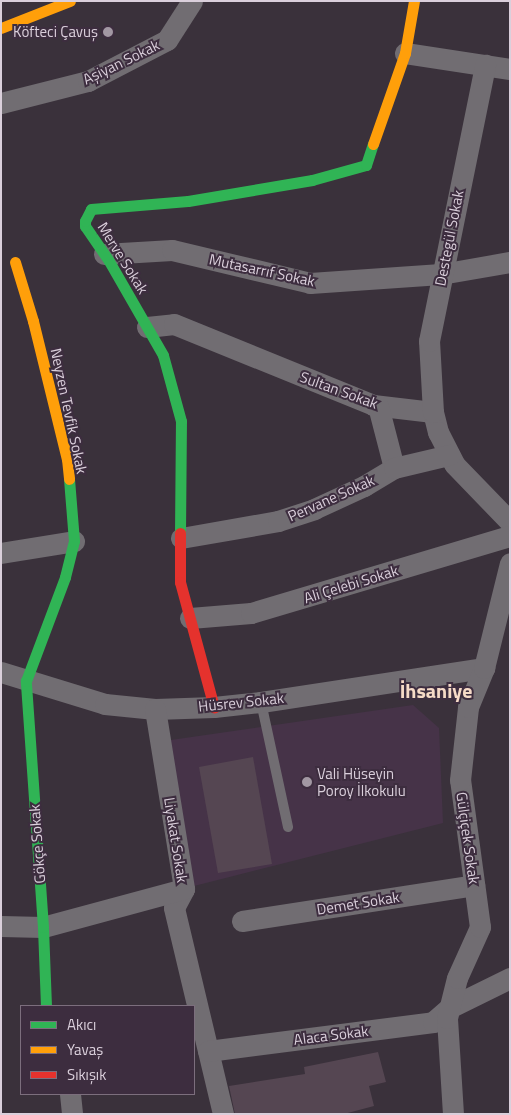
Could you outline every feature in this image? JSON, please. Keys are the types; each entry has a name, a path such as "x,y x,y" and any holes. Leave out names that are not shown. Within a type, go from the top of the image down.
{"street":[{"path":"1,28 70,1"},
{"name":"Aşiyan Sokak","path":"1,103 88,81 167,40 192,1"},
{"path":"414,1 405,53 510,69"},
{"name":"Merve Sokak","path":"214,707 180,582 181,421 163,355 104,254 85,226 91,209 188,201 312,180 366,165 405,53"},
{"name":"Destegül Sokak","path":"433,412 429,342 441,274 485,65"},
{"name":"Mutasarrıf Sokak","path":"104,254 172,250 310,283 441,274 510,262"},
{"name":"Neyzen Tevfik Sokak","path":"15,262 33,321 67,459 74,541 65,577 26,681"},
{"name":"Sultan Sokak","path":"148,327 174,324 373,406 433,412"},
{"path":"378,406 394,468"},
{"path":"433,412 438,432 454,464 510,522"},
{"name":"Pervane Sokak","path":"181,538 278,521 314,509 364,486 394,468 449,455"},
{"name":"Ali Çelebi Sokak","path":"190,618 252,614 510,536"},
{"path":"1,553 74,541"},
{"name":"Gülçiçek Sokak","path":"453,1114 448,1008 457,978 480,927 460,780 468,707 484,668 510,563"},
{"name":"Hüsrev Sokak","path":"1,672 105,704 155,709 214,707 261,702 484,668"},
{"name":"Gökçe Sokak","path":"26,681 43,927 46,1005"},
{"name":"Liyakat Sokak","path":"155,709 184,889 174,908 223,1114"},
{"name":"Demet Sokak","path":"242,921 474,885"},
{"path":"1,926 43,927 184,889"},
{"name":"Alaca Sokak","path":"208,1051 433,1022 448,1008 510,978"},
{"path":"70,1095 72,1114"}],"lane":[{"path":"261,702 288,827"}],"shaded area":[{"name":"Vali Hüseyin Poroy İlkokulu","path":"413,705 439,728 443,823 194,886 164,741"}],"building":[{"path":"253,757 272,864 218,873 199,767"},
{"path":"378,1052 386,1082 369,1086 374,1106 344,1114 235,1114 229,1086 305,1074 304,1067"}],"traffic: fast":[{"path":"180,533 181,421 163,355 109,261 85,226 85,221 91,209 188,201 312,180 366,165 373,144"},
{"path":"46,1005 43,927 26,681 65,577 74,541 69,479"}],"traffic: slow":[{"path":"1,28 70,1"},
{"path":"373,144 405,53 414,1"},
{"path":"15,262 33,321 67,459 69,479"}],"traffic: jam":[{"path":"180,533 180,582 214,707"}],"place":[{"name":"Köfteci Çavuş","path":"108,32"},
{"name":"Vali Hüseyin Poroy İlkokulu","path":"307,782"}],"district":[{"name":"İhsaniye","path":"436,690"}]}
